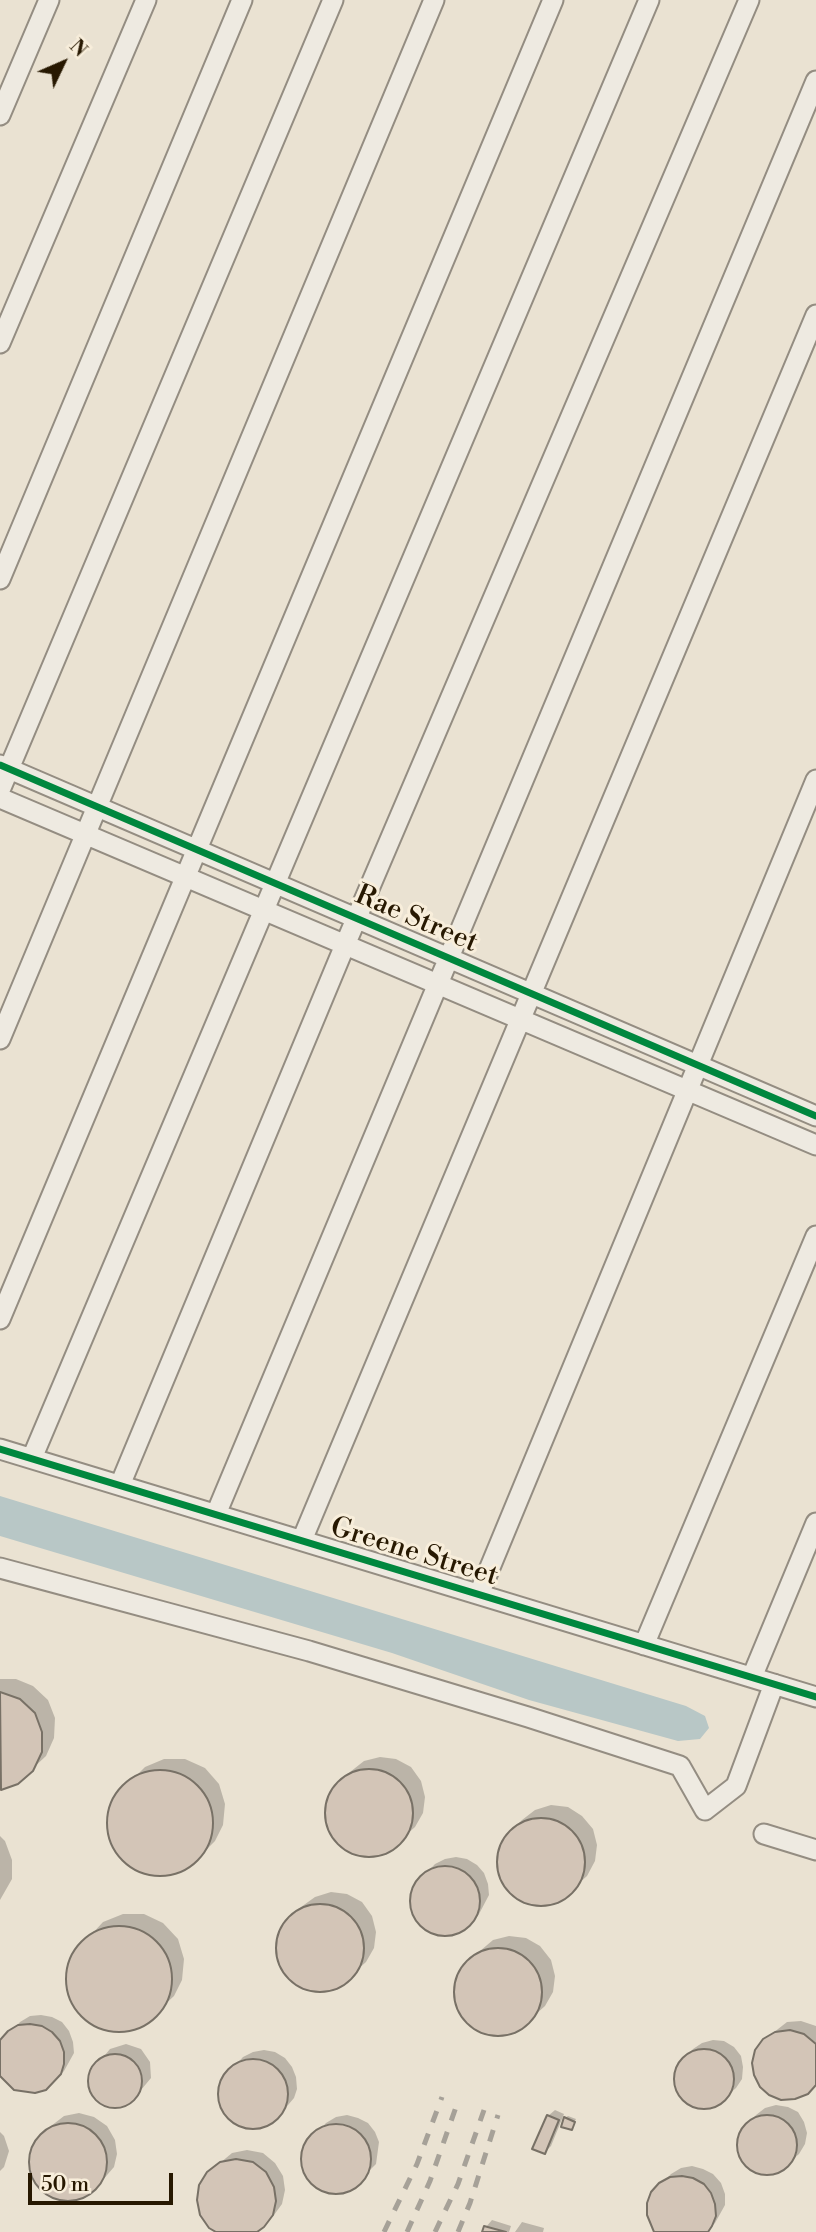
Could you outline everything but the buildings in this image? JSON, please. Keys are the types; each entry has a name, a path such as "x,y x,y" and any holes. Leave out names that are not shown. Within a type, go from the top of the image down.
{"street":[{"path":"0,115 49,0"},
{"path":"0,343 146,0"},
{"path":"0,579 242,0"},
{"path":"0,790 5,766 333,0"},
{"path":"0,1039 435,0"},
{"path":"0,1319 553,0"},
{"path":"32,1458 649,0"},
{"path":"120,1485 345,945 749,0"},
{"path":"216,1514 816,81"},
{"path":"302,1540 816,315"},
{"name":"Rae Street","path":"5,766 816,1116"},
{"path":"480,1594 816,780"},
{"name":"Rae Street","path":"0,798 816,1145"},
{"path":"644,1645 816,1236"},
{"name":"Greene Street","path":"0,1449 816,1697"},
{"path":"752,1677 816,1523"},
{"path":"0,1568 309,1651 680,1766 705,1810 736,1786 774,1684"},
{"path":"764,1834 816,1850"}],"shaded area":[{"path":"0,1496 686,1706 705,1716 709,1728 700,1739 678,1741 529,1700 392,1653 0,1536"}],"railway":[{"path":"384,2232 417,2164 442,2097"},
{"path":"407,2232 430,2181 456,2107"},
{"path":"435,2232 458,2184 484,2110"},
{"path":"458,2232 498,2115"}],"cycle path":[{"path":"0,765 816,1116"},
{"path":"0,1449 816,1697"}]}
